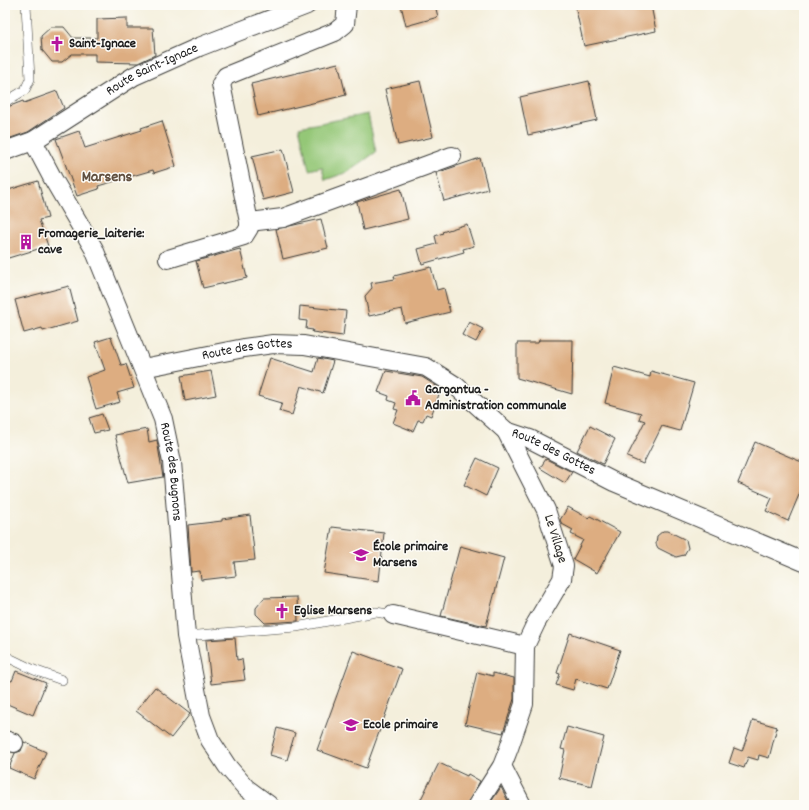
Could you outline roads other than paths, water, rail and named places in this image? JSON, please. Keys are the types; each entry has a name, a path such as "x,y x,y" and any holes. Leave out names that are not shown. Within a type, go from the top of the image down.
{"street":[{"name":"Route Saint-Ignace","path":"5,151 33,141 134,76 199,48 307,5"},
{"path":"168,259 244,236 249,228 221,84 226,76 335,32 345,24 347,5"},
{"name":"Route des Bugnons","path":"33,141 53,179 94,249 163,419 172,462 186,636 201,716 210,740 227,766 246,788 269,805"},
{"path":"249,222 283,218 452,156"},
{"name":"Route des Gottes","path":"143,368 244,348 273,344 304,345 426,367 456,386 506,431 530,439 614,482 804,562"},
{"name":"Le Village","path":"477,805 502,766 524,704 526,646 536,623 562,579 564,566 546,510 506,431"},
{"path":"393,615 526,646"},
{"path":"502,766 522,805"}],"lane":[{"path":"5,102 25,90 30,79 26,5"},
{"path":"186,636 296,627 376,612 393,615"},
{"path":"5,656 34,670 62,680"}],"place":[{"name":"Saint-Ignace","path":"57,44"},
{"name":"Fromagerie_laiterie: cave","path":"26,242"},
{"name":"Gargantua - Administration communale","path":"413,398"},
{"name":"École primaire Marsens","path":"361,555"},
{"name":"Eglise Marsens","path":"282,611"},
{"name":"Ecole primaire","path":"351,725"}],"district":[{"name":"Marsens","path":"107,177"}]}
